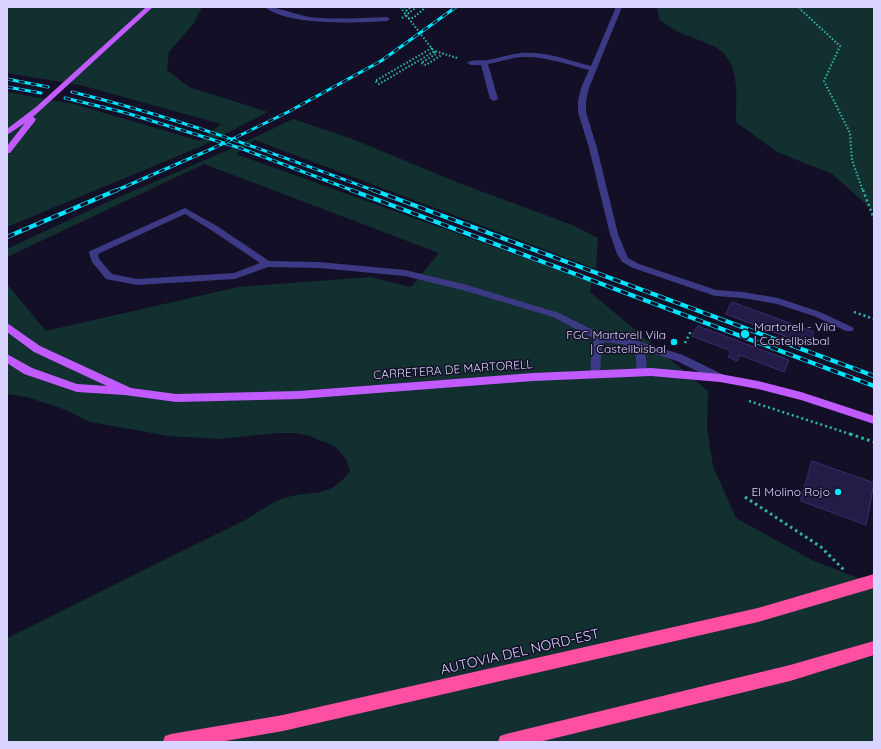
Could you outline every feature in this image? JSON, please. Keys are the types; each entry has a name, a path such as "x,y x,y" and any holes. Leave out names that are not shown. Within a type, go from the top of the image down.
{"highway":[{"name":"AUTOVIA DEL NORD-EST","path":"171,742 283,723 758,615 874,581"},
{"path":"506,742 790,672 874,648"}],"main road":[{"path":"7,133 39,109 150,7"},
{"path":"7,151 39,109"},
{"name":"CARRETERA DE MARTORELL","path":"7,326 18,336 38,349 130,392 176,398 299,395 533,377 595,374 684,374 720,378 801,396 874,420"},
{"path":"7,358 28,371 77,388 130,392"}],"street":[{"path":"268,7 289,15 342,22 387,19"},
{"path":"619,7 585,88 582,101 582,112 593,148 614,234 621,254 625,260 636,266 715,293 743,295 778,301 816,314 850,329"},
{"path":"471,63 484,63 523,55 547,58 593,69"},
{"path":"484,63 494,99"},
{"path":"267,264 214,228 185,211 93,253 95,260 109,277 137,282 235,276 267,264 319,265 405,273 467,288 556,315 601,338 621,340 680,358 720,378"},
{"path":"595,374 597,345 601,338"},
{"path":"639,345 642,362 641,373"}],"path":[{"path":"400,7 436,54 421,63 426,65 444,54"},
{"path":"404,7 409,14"},
{"path":"404,12 411,7"},
{"path":"404,18 414,18 426,7"},
{"path":"800,7 800,10 840,46 824,80 850,133 852,160 874,219"},
{"path":"432,48 375,81 379,84 434,51 471,63"},
{"path":"747,401 874,442"},
{"path":"745,497 821,547 848,573"}],"green space":[{"path":"7,7 202,7 194,23 169,52 167,70 189,87 268,112 202,146 7,227 7,92 74,104 200,141 221,124 80,85 7,73"},
{"path":"657,7 874,7 874,211 832,174 777,152 736,122 735,78 733,68 728,59 721,51 711,45 677,31 665,24 659,19"},
{"path":"293,119 355,140 459,183 572,225 598,238 596,269 255,140 236,154 592,282 590,292 708,391 707,428 713,466 736,518 814,561 874,584 874,742 7,742 7,638 247,519 277,501 292,496 326,490 342,480 350,471 346,459 336,447 310,436 295,433 277,433 220,439 169,436 90,422 66,410 27,397 7,394 7,284 46,331 238,287 370,277 411,287 439,253 204,164 7,257 7,249 103,204 226,151"}],"building":[{"path":"732,302 814,332 808,345 726,314"},
{"name":"Martorell - Vila | Castellbisbal","path":"698,326 789,360 784,372 740,355 737,361 728,357 731,351 692,336"},
{"name":"El Molino Rojo","path":"812,461 874,483 866,525 801,501"}],"railway":[{"path":"231,140 288,112 381,61 456,7"},
{"path":"7,79 48,87"},
{"path":"7,87 41,93"},
{"path":"72,92 149,113 231,140"},
{"path":"65,98 123,112 224,143"},
{"path":"224,143 231,140"},
{"path":"231,140 375,191"},
{"path":"115,191 224,143"},
{"path":"224,143 354,191"},
{"path":"7,237 117,190"},
{"path":"351,190 874,386"},
{"path":"373,190 874,376"}],"place":[{"name":"Martorell - Vila | Castellbisbal","path":"745,334"},
{"name":"FGC Martorell Vila | Castellbisbal","path":"674,342"},
{"name":"El Molino Rojo","path":"838,492"}]}
